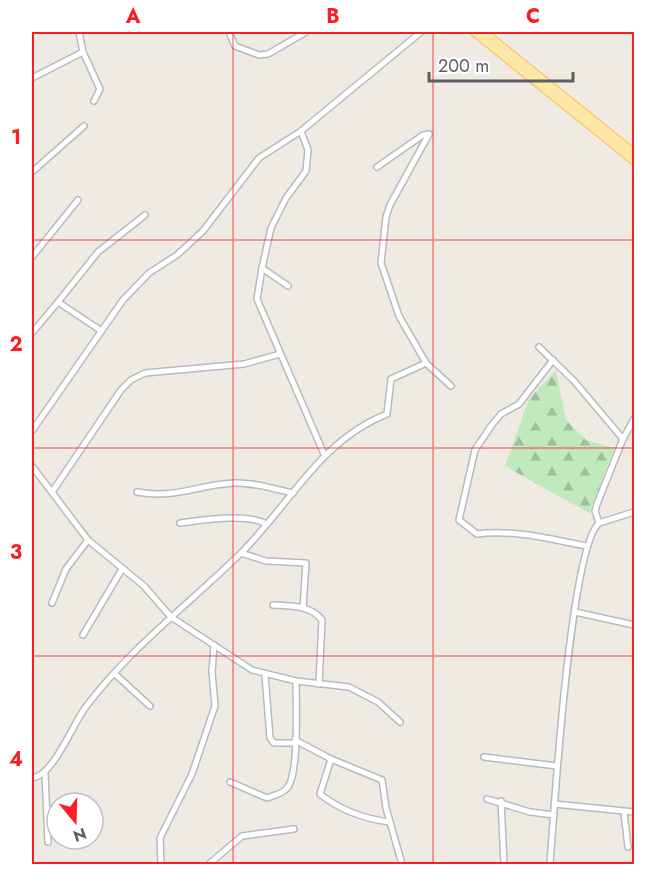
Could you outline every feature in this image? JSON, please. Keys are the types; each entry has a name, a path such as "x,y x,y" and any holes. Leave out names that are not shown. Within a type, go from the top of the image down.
{"main road":[{"path":"474,32 634,161"},
{"path":"484,32 634,153"}],"street":[{"path":"79,32 83,52 100,89 94,101"},
{"path":"229,32 236,46 259,55 268,54 306,32"},
{"path":"32,431 123,300 149,273 177,255 203,231 259,159 301,131 422,32"},
{"path":"32,78 83,52"},
{"path":"32,172 84,126"},
{"path":"301,131 308,150 306,171 286,198 271,228 257,299 324,454"},
{"path":"377,167 423,135 429,134 390,206 386,217 381,263 399,316 426,363 451,387"},
{"path":"32,257 78,200"},
{"path":"32,333 98,252 145,215"},
{"path":"262,268 288,285"},
{"path":"58,302 100,330"},
{"path":"539,347 622,439"},
{"path":"52,492 121,390 132,380 145,373 244,364 280,354"},
{"path":"553,360 519,405 501,414 475,450 459,519 477,534 487,531 549,538 586,546"},
{"path":"46,791 45,773 85,708 115,674 171,617 241,553 324,454 372,420 387,414 391,379 426,363"},
{"path":"599,523 595,511 597,504 622,439 634,419"},
{"path":"32,466 88,540 144,586 171,617 252,670 296,681 349,687 378,702 400,722"},
{"path":"137,492 161,496 212,485 237,483 293,493"},
{"path":"550,864 557,766 575,612 586,546 599,523 634,512"},
{"path":"180,523 216,518 260,520 267,524"},
{"path":"52,603 66,569 88,540"},
{"path":"241,553 266,561 306,563 303,608"},
{"path":"83,635 122,569"},
{"path":"273,605 303,608 322,620 319,684"},
{"path":"575,612 634,625"},
{"path":"161,864 160,838 192,774 215,706 212,672 214,645"},
{"path":"115,674 150,706"},
{"path":"265,675 270,738 274,743 295,742 382,780 390,822 402,864"},
{"path":"230,782 267,798 284,792 289,786 294,771 296,681"},
{"path":"483,757 557,766"},
{"path":"331,759 320,794 357,814 390,822"},
{"path":"32,778 45,773"},
{"path":"487,799 501,801 527,811 554,815"},
{"path":"501,801 504,864"},
{"path":"554,804 634,812"},
{"path":"624,812 627,847"},
{"path":"209,864 242,836 294,829"}],"green space":[{"path":"556,370 566,420 586,440 614,448 589,513 505,466 529,399"}]}
